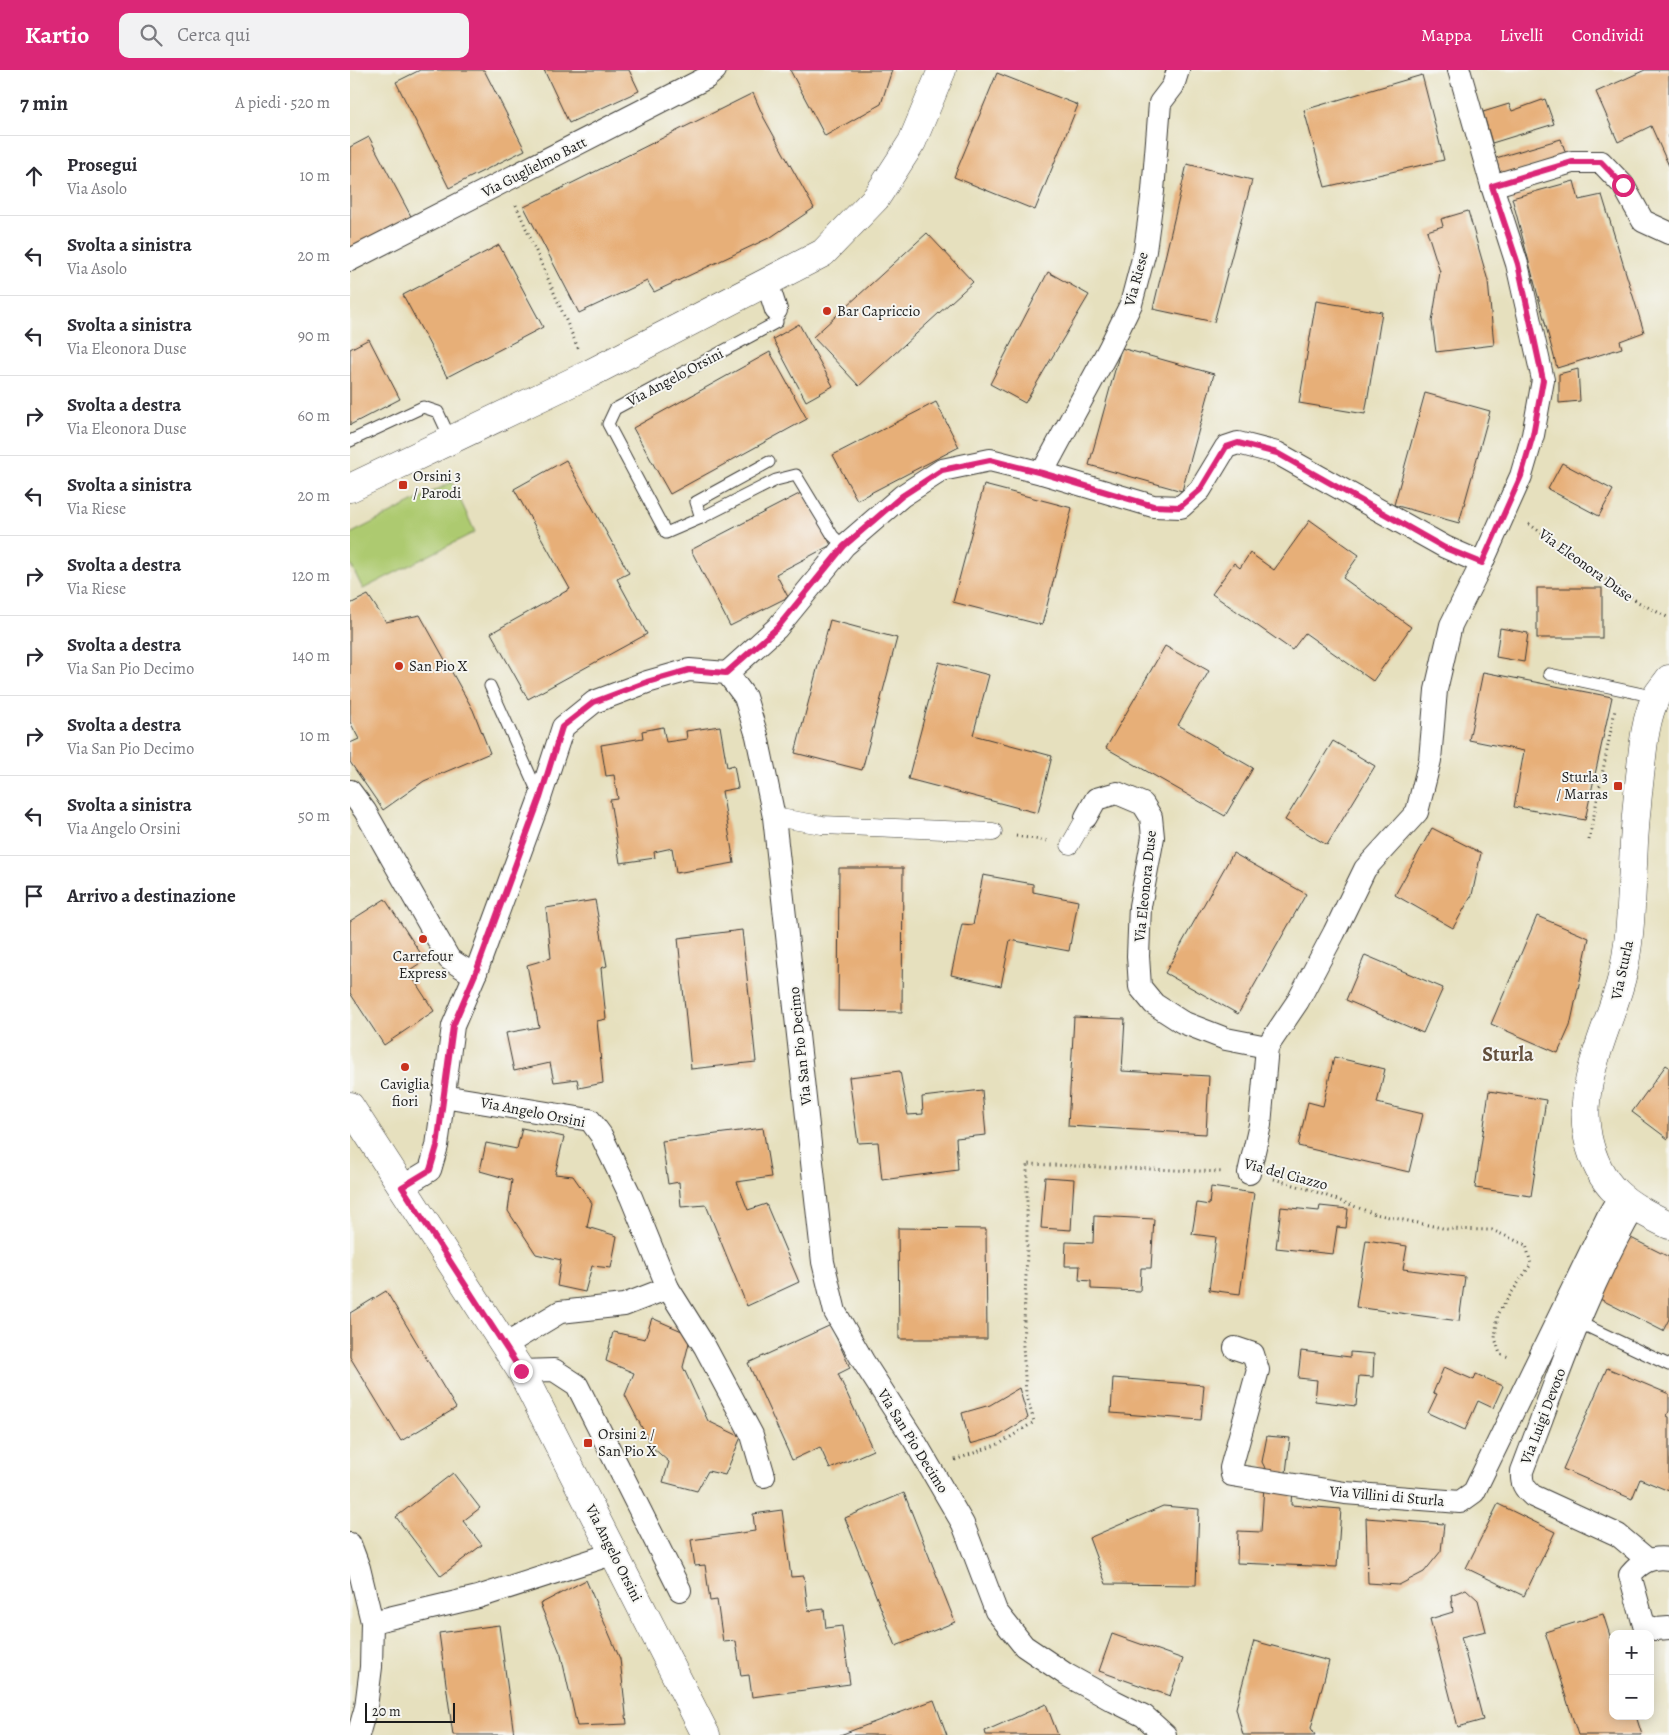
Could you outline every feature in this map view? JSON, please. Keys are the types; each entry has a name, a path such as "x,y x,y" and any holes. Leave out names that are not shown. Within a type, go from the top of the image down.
{"street":[{"name":"Via Guglielmo Batt","path":"350,260 706,78 715,70"},
{"path":"350,488 590,374 823,253 876,198 912,142 942,70"},
{"name":"Via Riese","path":"1042,473 1110,349 1131,304 1145,251 1153,191 1160,104 1173,86 1178,70"},
{"path":"1249,1173 1260,1125 1267,1047 1298,1002 1365,869 1417,812 1430,760 1436,690 1451,624 1482,563 1521,476 1530,444 1543,380 1518,264 1492,186 1459,70"},
{"path":"1492,186 1572,162 1601,162 1623,185 1643,221 1669,233"},
{"name":"Via Angelo Orsini","path":"767,282 776,310"},
{"path":"402,1187 430,1170 437,1146 453,1026 476,972 540,798 562,727 594,702 647,682 689,670 726,673 777,628 844,546 902,496 942,470 990,460 1042,473 1153,506 1180,507 1200,490 1226,447 1238,443 1277,453 1445,548 1482,563"},
{"name":"Via San Pio Decimo","path":"726,673 745,697 757,736 774,817 824,1262 835,1312 963,1524 996,1611 1024,1646 1067,1675 1144,1716 1165,1735"},
{"name":"Via Sturla","path":"1662,688 1651,711 1642,752 1634,821 1629,946 1614,1006 1590,1076 1586,1107 1588,1136 1593,1158 1604,1179 1627,1202 1669,1225"},
{"path":"350,791 365,811 449,959 466,970 476,972"},
{"name":"Via Eleonora Duse","path":"1070,845 1096,799 1117,793 1143,804 1151,817 1153,837 1140,906 1138,956 1140,988 1154,1004 1182,1022 1226,1038 1267,1047"},
{"path":"774,817 822,825 993,832"},
{"name":"Via Angelo Orsini","path":"443,1096 590,1120 601,1135 631,1197 668,1288 705,1347 752,1436 764,1476"},
{"name":"Via Angelo Orsini","path":"350,1106 521,1371 706,1735"},
{"name":"Via Luigi Devoto","path":"1627,1202 1613,1244 1578,1322 1522,1471 1522,1480 1525,1488 1533,1496 1618,1534 1630,1547 1659,1560"},
{"name":"Via Villini di Sturla","path":"1235,1348 1253,1354 1258,1370 1231,1468 1232,1476 1344,1493 1460,1502 1474,1492 1603,1225 1627,1202"},
{"path":"505,1345 560,1312 624,1305 668,1288"},
{"path":"521,1371 554,1370 576,1385 680,1590"},
{"path":"350,1544 359,1568 372,1622 370,1675 366,1707 358,1735"},
{"path":"372,1622 478,1597 615,1553"},
{"name":"Via Luigi Devoto","path":"1659,1560 1638,1566 1630,1575 1644,1625 1656,1629 1669,1628"}],"lane":[{"name":"Via Angelo Orsini","path":"776,310 777,322 615,409 608,424 666,534 776,480 796,475 833,536 844,546"},
{"path":"350,441 423,407 438,412 451,440"},
{"path":"701,518 696,502 769,462"},
{"path":"1549,674 1619,690 1662,688"},
{"path":"490,686 540,798"},
{"path":"1578,1322 1669,1365"}],"path":[{"path":"506,181 579,350"},
{"name":"Via Eleonora Duse","path":"1506,508 1638,602 1669,618"},
{"path":"1588,840 1619,690"},
{"path":"993,832 1070,845"},
{"name":"Via del Ciazzo","path":"931,1469 1001,1443 1034,1422 1026,1393 1023,1346 1027,1252 1027,1164 1249,1173 1311,1190 1375,1214 1447,1229 1492,1230 1526,1245 1532,1264 1498,1313 1495,1338 1500,1354 1517,1359"}],"green space":[{"path":"452,482 475,532 363,589 350,563 350,534"}],"building":[{"path":"420,70 484,70 525,150 449,188 396,82"},
{"path":"544,70 629,70 639,91 569,123"},
{"path":"790,70 892,70 881,104 825,136"},
{"path":"1645,70 1669,70 1669,166 1651,126 1618,142 1596,92"},
{"path":"997,73 1078,105 1035,210 954,177"},
{"path":"1422,75 1444,160 1325,187 1304,110"},
{"path":"753,93 764,118 814,208 771,237 654,292 647,281 579,313 524,207"},
{"path":"1545,99 1554,124 1492,143 1483,112 1509,104 1512,111"},
{"path":"369,137 413,220 350,253 350,147"},
{"path":"1561,139 1567,157 1501,176 1496,158"},
{"path":"1187,164 1252,180 1214,322 1153,309"},
{"path":"1574,181 1579,200 1602,195 1644,332 1620,341 1622,348 1557,368 1512,198"},
{"path":"1468,211 1488,281 1494,345 1436,352 1432,322 1440,272 1427,231 1443,226 1441,219"},
{"path":"927,233 973,282 859,386 813,337"},
{"path":"499,245 543,327 447,377 403,295"},
{"path":"1048,272 1089,295 1025,403 990,384"},
{"path":"1316,301 1382,312 1365,414 1299,403"},
{"path":"799,324 833,386 806,401 773,339"},
{"path":"369,339 400,399 350,425 350,349"},
{"path":"1121,348 1214,374 1182,491 1089,465"},
{"path":"770,352 807,419 670,494 633,428"},
{"path":"1578,369 1580,401 1559,403 1559,374"},
{"path":"1425,393 1490,411 1459,523 1394,505"},
{"path":"936,402 959,447 857,500 833,455"},
{"path":"566,460 629,573 617,579 647,634 528,699 491,633 570,589 514,489"},
{"path":"1562,463 1613,490 1599,516 1548,489"},
{"path":"984,485 1072,508 1042,625 953,602"},
{"path":"803,492 831,545 776,574 788,597 730,626 691,550"},
{"path":"1310,520 1359,555 1343,578 1411,627 1373,681 1305,633 1292,650 1212,594 1234,563 1240,568 1250,553 1274,570"},
{"path":"1537,588 1602,588 1602,638 1537,638"},
{"name":"San Pio X","path":"368,595 386,622 420,615 473,710 490,753 424,781 383,810 350,762 350,743 359,739 350,722 350,604"},
{"path":"830,620 897,638 862,770 795,753"},
{"path":"1500,628 1528,633 1524,662 1496,657"},
{"path":"1165,646 1209,671 1178,725 1253,768 1225,816 1106,748"},
{"path":"939,662 989,675 973,735 1052,756 1038,813 908,779"},
{"path":"1483,672 1612,697 1585,820 1514,807 1524,751 1469,740"},
{"path":"720,726 727,767 734,765 738,788 722,791 734,863 676,873 672,848 654,852 655,858 620,863 610,800 618,799 614,775 606,776 601,745 643,738 642,731 663,727 666,742 687,739 686,731"},
{"path":"1333,741 1375,766 1327,845 1285,820"},
{"path":"1432,828 1481,853 1472,895 1453,928 1395,895"},
{"path":"1233,853 1306,894 1238,1014 1165,973"},
{"path":"839,868 903,868 902,1012 838,1011"},
{"path":"983,875 1033,884 1033,892 1078,901 1069,951 1010,940 1001,986 951,975 962,924 973,925"},
{"path":"385,899 425,960 408,971 434,1011 384,1045 350,993 350,921"},
{"path":"595,900 607,966 601,968 606,1019 597,1021 603,1083 579,1088 577,1079 554,1082 550,1063 514,1071 506,1033 539,1027 527,965 551,958 546,908"},
{"path":"1537,916 1589,938 1570,1026 1558,1053 1491,1024"},
{"path":"742,930 756,1062 691,1069 678,938"},
{"path":"1365,955 1443,988 1423,1033 1346,1000"},
{"path":"1074,1017 1125,1019 1122,1071 1209,1076 1206,1134 1068,1126"},
{"path":"1334,1057 1385,1069 1377,1103 1423,1114 1409,1172 1298,1146 1308,1102 1323,1106"},
{"path":"1666,1065 1669,1067 1668,1139 1632,1112"},
{"path":"900,1071 908,1115 923,1114 922,1097 982,1090 986,1135 956,1138 958,1170 882,1180 878,1142 858,1143 849,1077"},
{"path":"1489,1091 1546,1100 1531,1196 1475,1188"},
{"path":"522,1128 564,1137 555,1174 573,1176 592,1203 587,1227 617,1236 611,1268 592,1266 585,1292 557,1286 561,1260 536,1254 508,1211 512,1180 480,1171 486,1143 517,1149"},
{"path":"763,1128 771,1177 737,1182 748,1210 766,1204 799,1282 747,1306 706,1205 681,1207 679,1182 668,1184 662,1141"},
{"path":"1045,1177 1074,1179 1071,1230 1041,1228"},
{"path":"1211,1187 1254,1193 1240,1294 1209,1290 1216,1237 1192,1234 1197,1203 1209,1205"},
{"path":"1320,1206 1348,1209 1346,1228 1337,1227 1333,1254 1276,1248 1281,1207 1319,1211"},
{"path":"1094,1216 1154,1219 1151,1268 1141,1268 1140,1291 1091,1289 1091,1281 1079,1280 1080,1266 1065,1266 1066,1242 1093,1243"},
{"path":"898,1228 986,1229 987,1339 899,1339"},
{"path":"1629,1237 1669,1257 1669,1319 1663,1331 1598,1298"},
{"path":"1366,1240 1407,1246 1403,1269 1465,1277 1459,1321 1356,1307"},
{"path":"386,1291 456,1408 401,1441 350,1357 350,1313"},
{"path":"652,1318 691,1335 683,1367 708,1421 741,1437 725,1475 708,1471 697,1491 663,1482 669,1462 652,1447 625,1395 634,1373 606,1361 613,1332 645,1339"},
{"path":"831,1325 850,1368 838,1374 873,1450 830,1469 820,1447 792,1460 748,1363"},
{"path":"1301,1351 1350,1357 1350,1352 1374,1354 1373,1377 1359,1376 1356,1406 1315,1401 1317,1380 1298,1378"},
{"path":"1444,1367 1474,1380 1476,1374 1503,1386 1493,1408 1478,1401 1465,1430 1428,1413 1437,1394 1433,1393"},
{"path":"1607,1368 1669,1394 1669,1411 1667,1416 1669,1417 1669,1491 1640,1479 1632,1499 1563,1469"},
{"path":"1113,1378 1204,1385 1201,1420 1111,1413"},
{"path":"1019,1388 1028,1418 999,1436 970,1444 962,1413 990,1405"},
{"path":"1267,1436 1290,1438 1286,1473 1270,1471 1265,1468 1262,1462"},
{"path":"453,1473 480,1508 463,1521 482,1545 441,1576 396,1517"},
{"path":"1264,1486 1292,1488 1291,1505 1341,1509 1337,1567 1237,1563 1238,1531 1261,1532"},
{"path":"904,1493 955,1622 896,1646 845,1518"},
{"path":"1498,1504 1555,1532 1524,1596 1466,1568"},
{"path":"1163,1506 1199,1509 1196,1585 1106,1584 1089,1538"},
{"path":"782,1510 791,1577 804,1576 808,1611 824,1609 826,1628 842,1626 850,1684 752,1697 749,1675 741,1676 736,1641 723,1642 717,1600 710,1601 705,1565 695,1566 691,1540 755,1531 753,1514"},
{"path":"1366,1518 1444,1524 1441,1551 1424,1572 1399,1585 1368,1583"},
{"path":"586,1580 620,1659 627,1724 577,1726 561,1655 540,1604"},
{"path":"1466,1589 1478,1600 1486,1631 1461,1637 1483,1720 1458,1727 1430,1619 1453,1612 1451,1595"},
{"path":"1603,1614 1609,1633 1609,1720 1637,1720 1642,1735 1578,1735 1545,1632"},
{"path":"499,1625 514,1735 453,1735 439,1633"},
{"path":"1112,1634 1183,1659 1170,1696 1099,1671"},
{"path":"1254,1641 1329,1661 1311,1728 1315,1735 1243,1735 1236,1708"},
{"path":"934,1700 947,1735 840,1735"},
{"path":"1046,1704 1058,1735 986,1735 985,1731"}],"place":[{"name":"Bar Capriccio","path":"827,311"},
{"name":"Orsini 3 / Parodi","path":"403,485"},
{"name":"San Pio X","path":"399,666"},
{"name":"Sturla 3 / Marras","path":"1618,786"},
{"name":"Carrefour Express","path":"423,939"},
{"name":"Caviglia fiori","path":"405,1067"},
{"name":"Orsini 2 / San Pio X","path":"588,1443"}],"district":[{"name":"Sturla","path":"1508,1054"}],"route":[{"path":"521,1371 402,1187 430,1170 437,1146 453,1026 476,972 540,798 562,727 594,702 647,682 689,670 726,673 777,628 844,546 902,496 942,470 990,460 1042,473 1153,506 1180,507 1200,490 1226,447 1238,443 1277,453 1445,548 1482,563 1521,476 1533,435 1543,380 1518,264 1492,186 1572,162 1601,162 1623,185"}]}
